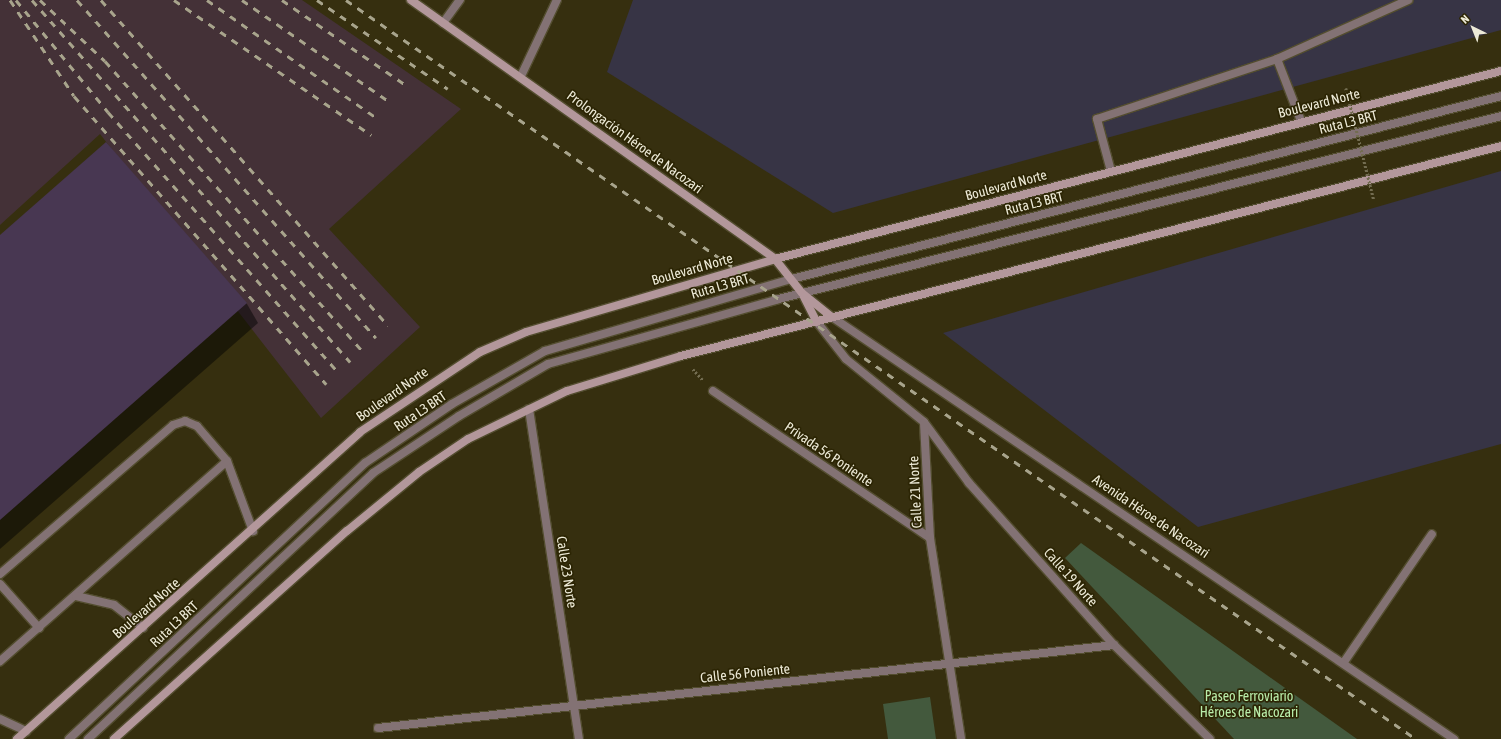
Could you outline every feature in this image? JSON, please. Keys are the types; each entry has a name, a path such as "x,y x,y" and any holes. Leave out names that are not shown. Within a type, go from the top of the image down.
{"main road":[{"name":"Prolongación Héroe de Nacozari","path":"411,0 521,76 775,259 802,293 832,317"},
{"name":"Boulevard Norte","path":"17,739 253,531 360,432 480,352 526,332 775,259 1302,121 1501,71"},
{"path":"114,739 347,531 419,472 468,439 529,409 599,379 681,356 1501,146"},
{"path":"802,293 817,322"}],"street":[{"path":"443,23 460,0"},
{"path":"521,76 557,0"},
{"path":"1111,171 1097,119 1277,59 1408,0"},
{"path":"1277,59 1302,121"},
{"name":"Ruta L3 BRT","path":"69,739 365,463 452,404 545,351 792,279 1501,96"},
{"name":"Ruta L3 BRT","path":"88,739 373,473 459,416 548,364 802,293 1501,116"},
{"name":"Avenida Héroe de Nacozari","path":"832,317 1344,662 1454,739"},
{"path":"817,322 846,359 924,422"},
{"name":"Privada 56 Poniente","path":"713,391 930,538"},
{"name":"Calle 23 Norte","path":"529,409 579,739"},
{"path":"0,574 173,425 185,421 197,426 227,461 253,531"},
{"name":"Calle 21 Norte","path":"924,422 930,538 961,739"},
{"name":"Calle 19 Norte","path":"924,422 969,483 1114,645 1210,739"},
{"path":"0,661 76,596 227,461"},
{"path":"1344,662 1432,534"},
{"path":"0,584 39,628"},
{"path":"76,596 114,605 143,628"},
{"name":"Calle 56 Poniente","path":"378,728 1114,645"},
{"path":"0,720 26,731"}],"path":[{"path":"1346,88 1374,200"},
{"path":"681,356 713,391"}],"shaded area":[{"path":"0,0 302,0 461,109 329,229 420,327 321,418 100,134 0,225"},
{"path":"633,0 1501,0 1501,30 833,213 607,72"},
{"path":"1501,171 1501,444 1198,527 943,333"}],"green space":[{"name":"Paseo Ferroviario Héroes de Nacozari","path":"1081,543 1357,739 1234,739 1065,558"},
{"path":"930,697 936,739 888,739 883,704"}],"building":[{"path":"106,142 247,303 0,520 0,235"}],"railway":[{"path":"10,0 74,96 326,384"},
{"path":"16,0 108,112 338,372"},
{"path":"32,0 350,362"},
{"path":"40,0 105,61 362,350"},
{"path":"77,0 376,338"},
{"path":"101,0 388,326"},
{"path":"174,0 371,135"},
{"path":"207,0 377,118"},
{"path":"242,0 390,102"},
{"path":"282,0 404,84"},
{"path":"317,0 448,89"},
{"path":"346,0 1416,739"}]}
